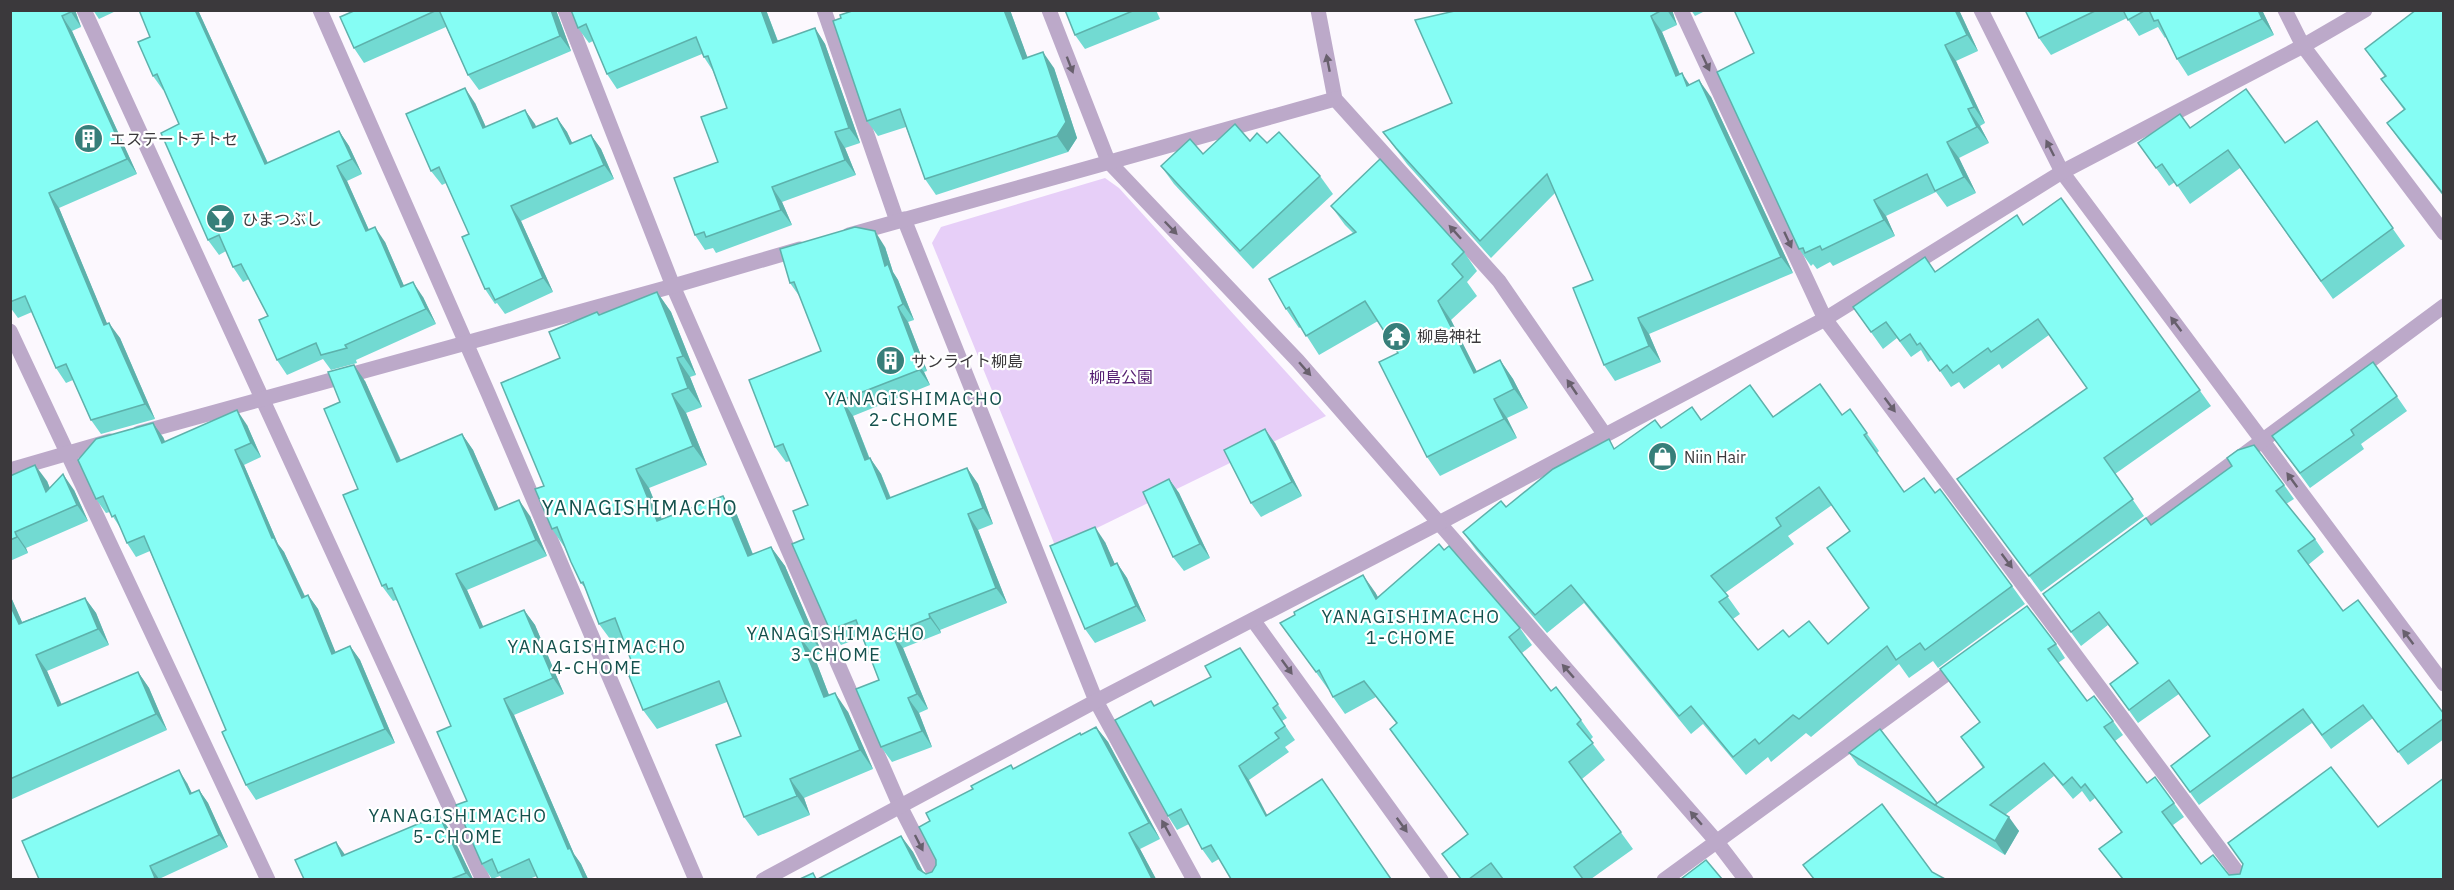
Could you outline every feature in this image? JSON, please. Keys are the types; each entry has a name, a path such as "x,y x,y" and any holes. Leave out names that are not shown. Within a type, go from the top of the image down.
{"street":[{"path":"84,10 483,879"},
{"path":"320,10 696,879"},
{"path":"565,10 673,286 900,806 938,879"},
{"path":"824,10 901,220 1096,701 1194,879"},
{"path":"1049,10 1108,161 1298,361 1717,842 1746,879"},
{"path":"1318,10 1335,99 1499,281 1605,435"},
{"path":"1681,10 1825,319 2243,879"},
{"path":"1981,10 2062,172 2444,684"},
{"path":"2285,10 2303,46 2444,233"},
{"path":"763,879 1096,701 1825,319 2062,172 2303,46 2365,10"},
{"path":"10,470 1335,99"},
{"path":"2123,543 2444,306"},
{"path":"10,331 268,879"},
{"path":"1253,620 1441,879"},
{"path":"1664,879 1974,654"}],"green space":[{"name":"柳島公園","path":"1105,178 1119,188 1326,416 1056,548 932,243 941,227"}],"building":[{"path":"10,10 70,10 71,12 62,16 127,159 49,193 104,325 109,323 145,404 91,420 66,364 56,368 25,296 10,302"},
{"path":"139,10 195,10 265,164 339,131 352,159 337,166 366,231 375,227 401,287 413,282 426,309 345,345 347,348 321,355 316,343 277,360 259,320 268,316 241,264 233,267 219,235 208,240 161,133 179,124 157,74 153,76 138,42 150,37"},
{"path":"356,10 437,10 354,48 340,17"},
{"path":"439,10 551,10 560,36 468,75"},
{"path":"571,10 761,10 773,43 815,28 849,128 835,132 845,160 772,187 781,210 706,237 704,232 695,235 674,178 718,162 701,117 727,108 708,56 704,57 696,37 607,74 586,24 578,28"},
{"path":"855,10 1004,10 1023,59 1043,52 1066,122 1057,136 925,179 900,109 867,121 833,21 841,18 840,15"},
{"path":"1065,10 1135,10 1075,35"},
{"path":"1459,10 1662,10 1651,16 1676,76 1682,73 1687,86 1699,80 1781,257 1638,318 1649,346 1604,365 1573,288 1593,280 1547,174 1480,241 1383,132 1452,103 1415,20"},
{"path":"1734,10 1955,10 1967,35 1945,45 1974,107 1968,109 1977,127 1947,142 1964,177 1935,191 1927,174 1874,200 1884,220 1822,250 1820,246 1805,253 1803,248 1799,249 1717,72 1754,53"},
{"path":"2025,10 2097,10 2039,38"},
{"path":"2123,10 2146,10 2128,20"},
{"path":"2149,10 2258,10 2262,19 2177,59 2158,20 2154,21"},
{"path":"2416,10 2444,10 2444,195 2387,123 2405,109 2381,79 2386,76 2365,49"},
{"path":"465,88 483,128 525,110 533,128 557,118 570,144 591,135 604,165 511,206 543,278 495,300 489,288 485,289 462,237 469,234 439,167 431,171 406,114"},
{"path":"2246,89 2285,143 2317,121 2393,228 2321,281 2228,150 2177,186 2162,164 2156,168 2138,143 2180,114 2190,128"},
{"path":"1235,124 1250,141 1257,133 1267,143 1279,132 1320,176 1240,251 1161,166 1190,139 1203,154"},
{"path":"1380,159 1464,252 1452,264 1463,277 1438,301 1474,373 1500,360 1514,389 1494,399 1504,419 1427,457 1379,362 1398,353 1365,301 1306,336 1289,307 1286,309 1269,279 1356,232 1331,206"},
{"path":"2061,198 2200,390 2104,458 2133,499 2029,576 1957,479 2087,388 2038,319 1991,352 1988,348 1953,373 1947,365 1940,371 1920,343 1917,345 1910,334 1900,341 1886,322 1871,332 1853,307 1925,257 1935,272 2017,215 2023,225"},
{"path":"855,227 875,231 885,266 888,264 903,304 898,307 916,355 913,356 919,370 842,400 865,460 870,458 887,499 967,468 983,508 968,514 996,588 929,614 930,618 892,633 917,694 908,698 922,731 881,747 856,689 879,680 856,620 830,630 792,544 804,539 793,511 808,505 783,444 775,447 749,380 821,351 794,282 790,283 780,249"},
{"path":"657,292 683,356 677,358 688,388 672,394 693,446 636,469 657,521 723,496 748,556 771,547 809,633 800,637 824,697 835,693 860,750 790,779 797,796 744,817 716,745 741,736 719,681 643,710 627,671 634,668 615,618 599,624 583,582 581,583 571,562 557,527 552,529 535,489 544,486 501,383 560,358 549,332 597,312 599,315"},
{"path":"2373,362 2397,396 2351,430 2354,435 2300,473 2272,436"},
{"path":"354,365 397,462 462,434 495,510 519,500 536,540 456,574 480,628 524,610 553,678 504,699 568,849 570,848 584,879 538,879 529,859 498,873 492,859 482,864 456,805 467,801 437,732 451,726 392,588 388,589 386,584 382,586 343,495 358,489 324,409 340,402 328,372"},
{"path":"1820,384 1842,415 1850,409 1867,433 1864,435 1904,492 1924,478 1935,493 1940,489 2012,586 1925,650 1920,643 1896,660 1887,646 1799,719 1793,715 1759,744 1755,739 1733,757 1691,706 1679,716 1571,585 1535,615 1463,532 1501,501 1506,507 1553,469 1609,439 1614,449 1655,420 1661,428 1692,407 1701,420 1750,385 1773,417","holes":["1819,487 1850,531 1827,548 1869,608 1828,644 1809,621 1789,637 1783,630 1758,650 1719,602 1728,596 1711,576 1781,526 1776,518"]},
{"path":"237,410 251,443 235,450 272,538 302,598 308,595 332,654 350,646 385,729 246,785 222,732 226,730 144,536 127,543 115,515 112,517 103,496 96,499 78,460 96,439 153,423 162,443"},
{"path":"1265,429 1292,482 1251,503 1224,450"},
{"path":"2254,445 2284,485 2276,491 2315,539 2298,551 2343,611 2358,600 2444,714 2444,718 2398,752 2363,705 2322,735 2303,709 2190,792 2171,766 2210,736 2169,680 2129,710 2110,684 2138,663 2099,612 2071,632 2043,594 2146,518 2151,525 2232,466 2227,458 2238,450"},
{"path":"35,465 46,492 63,474 77,505 15,532 17,537 10,540 10,476"},
{"path":"1169,479 1200,544 1173,557 1143,492"},
{"path":"1095,527 1111,566 1117,563 1136,606 1085,629 1050,546"},
{"path":"1439,544 1444,550 1449,546 1520,628 1509,637 1551,691 1556,687 1581,720 1577,724 1593,743 1569,762 1621,832 1574,867 1583,879 1503,879 1491,863 1469,879 1461,879 1442,854 1468,834 1390,729 1397,723 1364,681 1333,697 1319,670 1316,672 1280,623 1295,615 1294,612 1363,575 1376,599"},
{"path":"85,598 98,629 36,655 58,706 138,672 156,714 10,779 10,605 19,624"},
{"path":"2027,606 2056,644 2048,649 2087,701 2094,696 2113,721 2104,727 2147,783 2155,777 2174,803 2162,812 2201,864 2213,855 2229,875 2240,874 2243,864 2228,843 2331,767 2378,827 2444,778 2444,879 2123,879 2099,849 2122,832 2085,784 2081,788 2072,777 2063,785 2044,763 1990,805 2009,817 1995,841 1935,805 1984,767 1961,737 1980,722 1940,669"},
{"path":"1240,648 1278,704 1273,708 1285,726 1275,733 1279,738 1239,766 1266,816 1322,779 1391,879 1231,879 1211,845 1202,849 1181,809 1168,816 1115,720 1151,701 1154,706 1211,677 1205,666"},
{"path":"1096,727 1149,823 1129,833 1152,879 818,879 901,836 918,869 926,874 932,872 936,860 919,827 930,821 926,813 973,789 971,786 1011,765 1013,769 1080,733 1081,735"},
{"path":"1880,729 1937,803 1935,805 1849,753"},
{"path":"179,770 190,794 199,790 219,835 150,866 155,878 152,879 39,879 22,841"},
{"path":"1882,804 1932,872 1945,879 1814,879 1803,865"},
{"path":"439,815 466,873 451,879 304,879 295,860 336,842 342,856"},
{"path":"1706,860 1722,879 1681,879"},
{"path":"813,873 816,879 800,879"}],"place":[{"name":"エステートチトセ","path":"89,139"},
{"name":"ひまつぶし","path":"221,219"},
{"name":"柳島神社","path":"1396,336"},
{"name":"サンライト柳島","path":"890,361"},
{"name":"Niin Hair","path":"1663,457"}],"district":[{"name":"YANAGISHIMACHO 2-CHOME","path":"914,409"},
{"name":"YANAGISHIMACHO","path":"640,508"},
{"name":"YANAGISHIMACHO 1-CHOME","path":"1411,627"},
{"name":"YANAGISHIMACHO 3-CHOME","path":"836,644"},
{"name":"YANAGISHIMACHO 4-CHOME","path":"597,657"},
{"name":"YANAGISHIMACHO 5-CHOME","path":"458,826"}]}
